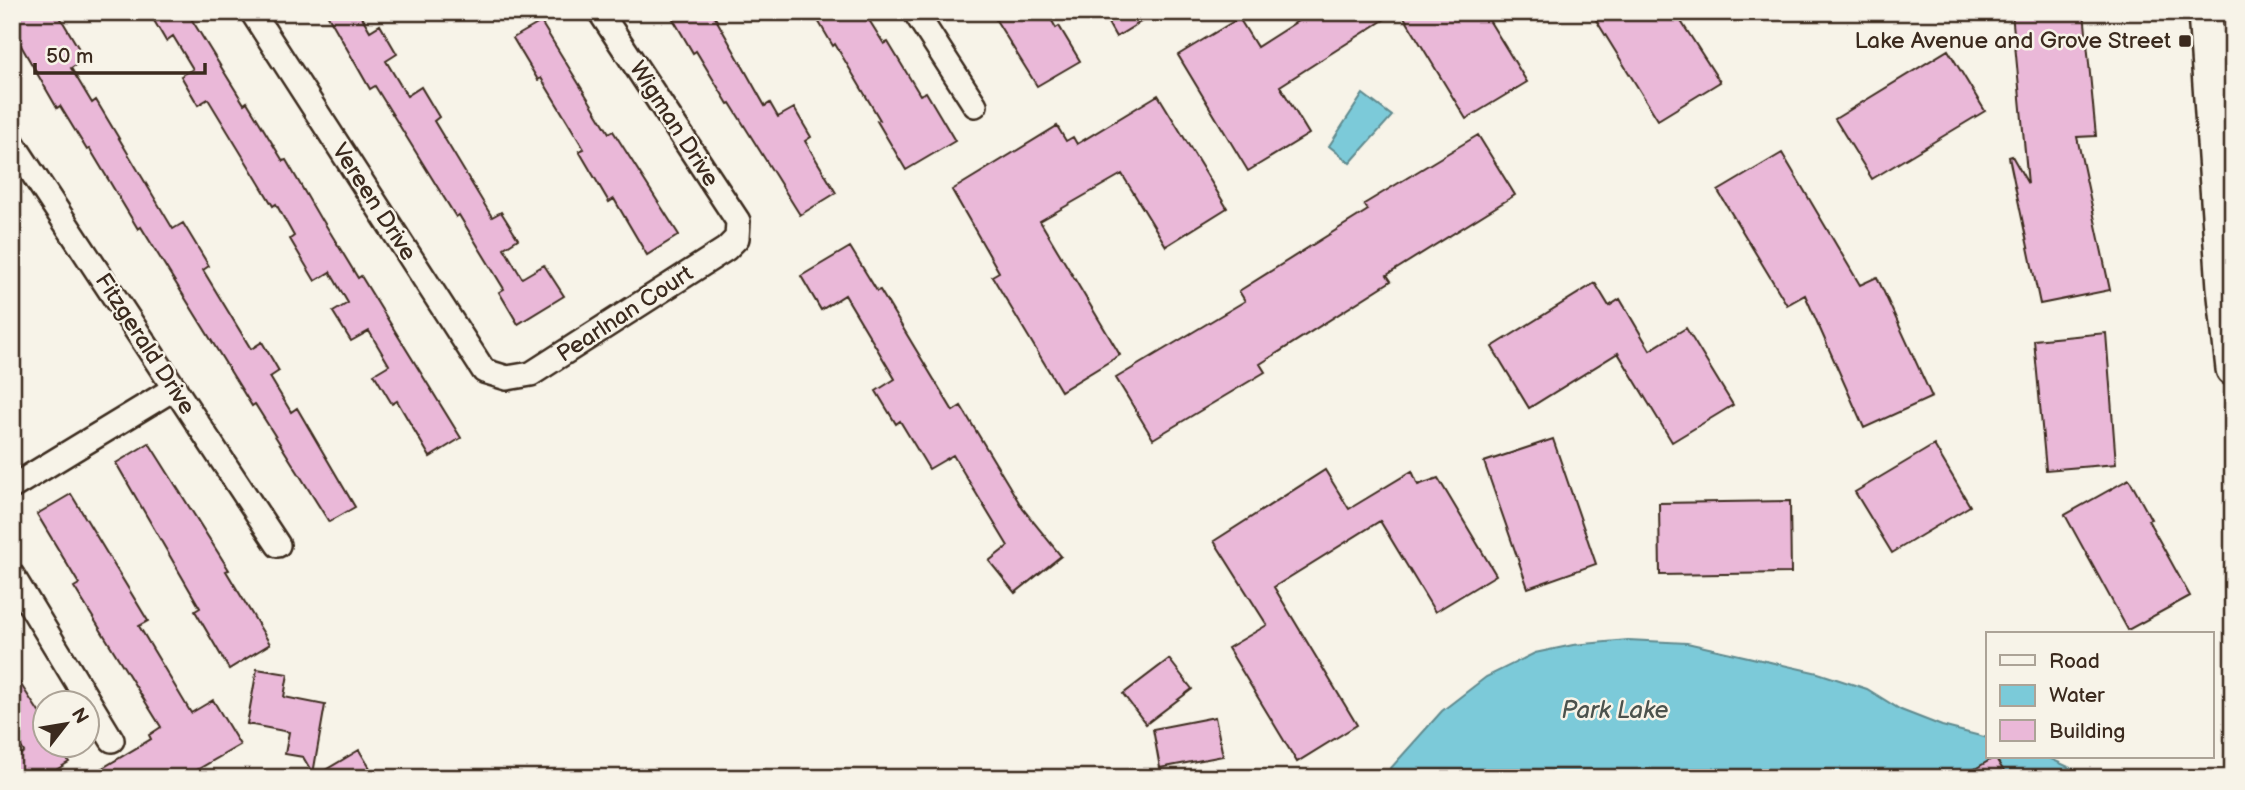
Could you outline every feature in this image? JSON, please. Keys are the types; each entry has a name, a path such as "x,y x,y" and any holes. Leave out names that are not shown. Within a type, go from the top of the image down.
{"main road":[{"path":"2205,12 2224,287 2233,369"}],"street":[{"name":"Vereen Drive","path":"252,12 484,371 507,378"},
{"name":"Wigman Drive","path":"600,12 738,221 737,237"},
{"path":"915,12 975,106"},
{"name":"Fitzgerald Drive","path":"12,142 278,545"},
{"name":"Pearlnan Court","path":"507,378 531,374 726,249 737,237"},
{"path":"12,487 175,388"},
{"path":"12,575 112,740"}],"water":[{"path":"1363,94 1392,116 1350,163 1329,146"},
{"name":"Park Lake","path":"1628,640 1687,643 1818,673 1867,689 1901,710 1942,726 1986,737 1986,758 2049,758 2092,778 1382,778 1442,711 1486,677 1535,653 1573,645"}],"building":[{"path":"12,12 57,12 85,59 71,68 92,103 96,100 173,229 183,223 209,266 203,270 251,349 262,342 279,371 270,377 291,412 297,408 355,507 329,522 255,404 252,406 141,227 138,229 90,149 87,150 60,106 57,108 12,30"},
{"path":"149,12 187,12 244,104 247,102 283,161 286,160 358,278 361,276 461,438 430,457 397,401 392,404 374,374 389,365 369,331 351,341 333,312 348,303 330,272 315,281 290,239 294,236 276,204 273,206 208,99 198,105 181,76 193,69 173,36 166,41"},
{"path":"326,12 359,12 370,31 380,25 397,54 386,61 407,96 421,87 439,117 434,121 492,217 501,212 518,239 504,248 522,278 544,265 564,296 518,324 499,292 504,289 459,215 456,217 375,86 370,89"},
{"path":"669,12 712,12 765,106 770,103 778,117 794,108 811,137 805,141 836,193 800,215"},
{"path":"813,12 864,12 884,44 888,42 920,95 926,92 955,141 906,170 877,121 880,120"},
{"path":"991,12 1047,12 1056,28 1059,26 1080,61 1037,86"},
{"path":"1121,12 1157,12 1116,37 1107,21"},
{"path":"1312,12 1396,12 1280,86 1309,134 1248,171 1178,55 1239,18 1257,47"},
{"path":"1401,12 1484,12 1527,82 1466,119"},
{"path":"1591,12 1675,12 1720,82 1658,120"},
{"path":"2012,12 2084,12 2096,136 2077,137 2110,290 2040,304 2009,157 2012,156 2028,184"},
{"path":"541,22 609,133 613,131 679,235 647,255 614,199 609,202 579,151 584,149 513,38"},
{"path":"1948,50 1985,111 1872,179 1835,119"},
{"path":"1158,95 1227,208 1166,246 1122,174 1040,221 1120,355 1061,391 992,276 999,272 952,190 1057,126 1066,141 1073,137 1077,144"},
{"path":"1478,135 1515,195 1387,275 1391,281 1260,364 1265,372 1153,439 1116,378 1245,301 1239,291 1368,210 1364,204"},
{"path":"1782,153 1860,285 1877,277 1932,397 1864,428 1805,295 1787,305 1718,191"},
{"path":"850,247 877,291 880,290 953,411 961,406 1023,509 1061,556 1015,593 989,561 1008,546 953,455 929,469 900,421 896,424 876,391 895,379 845,295 821,310 801,276"},
{"path":"1595,283 1609,306 1620,299 1650,350 1686,328 1733,405 1672,442 1618,353 1529,408 1492,347"},
{"path":"2106,333 2116,464 2046,470 2034,340"},
{"path":"1553,439 1596,564 1528,588 1484,462"},
{"path":"149,443 229,570 226,571 270,644 229,669 195,611 200,608 116,463"},
{"path":"1934,445 1970,506 1892,553 1855,492"},
{"path":"1325,470 1349,509 1412,471 1418,485 1438,478 1496,575 1435,612 1380,521 1274,587 1357,725 1297,762 1228,648 1267,625 1214,541"},
{"path":"2129,479 2151,519 2148,520 2190,596 2128,630 2065,515"},
{"path":"71,494 148,621 139,626 191,713 213,700 240,745 183,778 86,778 151,739 149,735 161,727 74,587 79,584 37,514"},
{"path":"1790,501 1791,573 1660,575 1659,503"},
{"path":"1169,659 1192,689 1146,724 1123,694"},
{"path":"257,669 288,674 284,697 325,705 313,774 303,757 285,754 289,732 247,724"},
{"path":"12,671 32,702 32,758 66,758 69,762 43,778 20,778 12,765 12,759 24,752 12,732"},
{"path":"1215,717 1223,756 1160,768 1153,729"},
{"path":"359,750 376,778 312,778"},
{"path":"1996,758 2008,778 1960,778"}],"place":[{"name":"Lake Avenue and Grove Street","path":"2185,41"}]}
